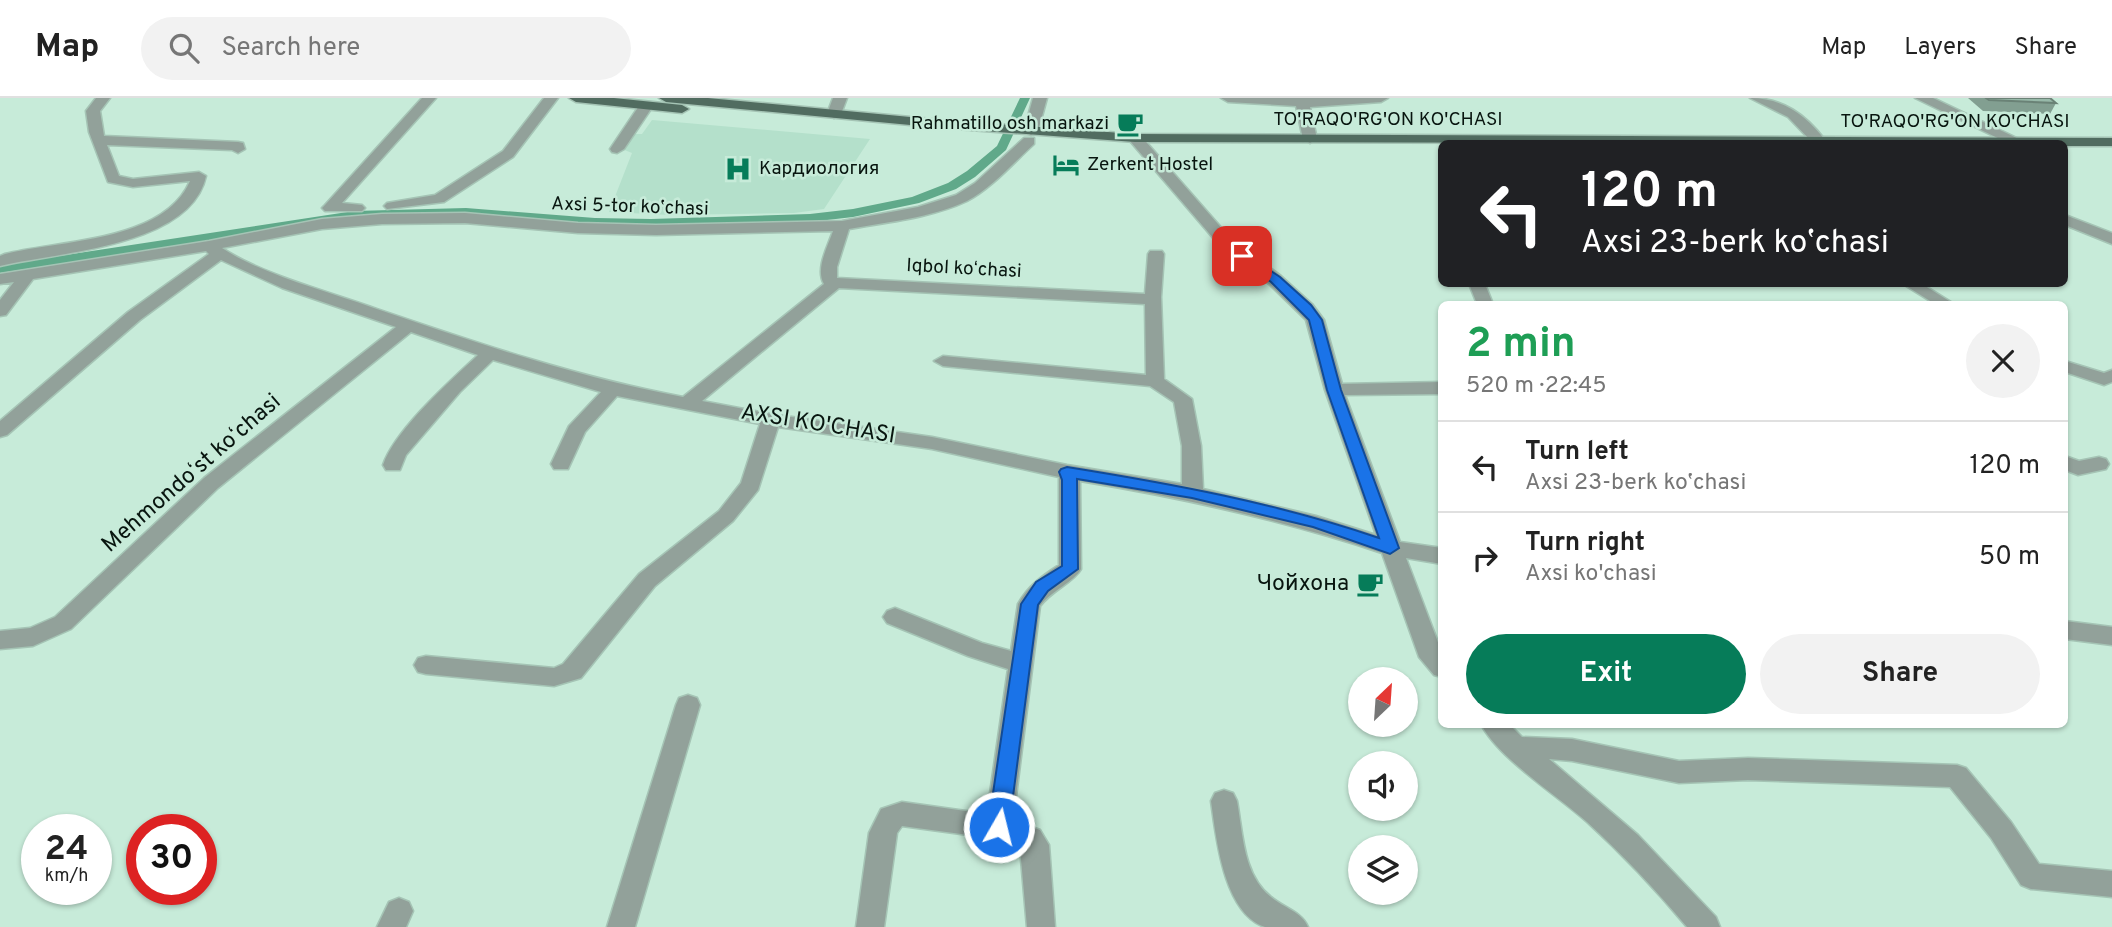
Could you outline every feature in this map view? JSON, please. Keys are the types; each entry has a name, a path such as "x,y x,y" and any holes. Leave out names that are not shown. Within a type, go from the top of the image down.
{"main road":[{"name":"TO'RAQO'RG'ON KO'CHASI","path":"576,98 646,106 1139,143 1438,149"},
{"name":"TO'RAQO'RG'ON KO'CHASI","path":"666,98 834,114 987,133"},
{"name":"TO'RAQO'RG'ON KO'CHASI","path":"1139,143 1310,139 1818,140"},
{"name":"TO'RAQO'RG'ON KO'CHASI","path":"2068,142 2112,142"},
{"name":"TO'RAQO'RG'ON KO'CHASI","path":"2068,150 2112,151"}],"street":[{"path":"0,261 103,239 159,223 186,200 200,179 199,176 190,175 133,183 113,179 99,140 93,111 103,98"},
{"path":"429,98 331,209 410,205 439,199 508,154 551,98"},
{"path":"834,114 840,98"},
{"path":"1030,136 1040,98"},
{"path":"1228,98 1301,101 1381,98"},
{"path":"1757,98 1793,114 1818,140"},
{"path":"1923,98 2014,140"},
{"path":"1301,101 1310,139"},
{"path":"617,149 646,106"},
{"name":"Аxsi 5-tor koʼchasi","path":"0,279 214,250 322,224 382,219 465,218 579,228 656,230 842,226 921,211 961,198 979,186 1030,136"},
{"path":"99,140 238,146 238,149"},
{"path":"1139,143 1163,174 1197,207 1226,243 1275,280 1306,307 1315,320 1334,390 1390,548 1431,657 1438,664"},
{"path":"2068,221 2112,239"},
{"path":"835,283 829,281 829,267 842,226"},
{"path":"0,431 122,325 214,250"},
{"name":"AXSI KO'CHASI","path":"214,250 288,285 490,353 612,390 771,420 932,443 1067,472 1192,493 1316,523 1390,548 1438,555"},
{"path":"1155,381 1153,299 1156,254"},
{"path":"0,311 29,273"},
{"path":"688,403 835,283"},
{"name":"Iqbol koʻchasi","path":"835,283 1153,299"},
{"path":"1916,287 1941,301"},
{"name":"Mehmondoʻst koʻchasi","path":"0,640 33,637 63,623 211,483 408,326"},
{"path":"393,465 397,453 437,406 490,353"},
{"path":"943,361 1155,381 1183,399 1190,427 1194,471 1192,493"},
{"path":"2068,367 2104,379 2112,376"},
{"path":"1334,390 1438,388"},
{"path":"562,464 576,430 612,390"},
{"path":"426,666 554,677 564,676 572,671 647,580 726,516 751,485 771,420"},
{"path":"2068,464 2078,468 2108,465"},
{"path":"999,827 1030,604 1034,595 1070,569 1070,480 1067,472"},
{"path":"895,617 976,650 1021,663"},
{"path":"2068,631 2112,636"},
{"path":"621,927 688,705"},
{"path":"1496,728 1513,747 1579,799 1658,871 1706,927"},
{"path":"1513,747 1607,755 1679,772 1748,769 1956,776 2001,830 2031,876 2112,884"},
{"path":"1224,801 1236,874 1251,900 1282,922 1294,927"},
{"path":"870,927 883,833 890,817 902,814 999,827 1030,839 1035,845 1041,927"}],"shaded area":[{"name":"Кардиология","path":"652,120 870,139 824,209 794,213 670,215 609,212 632,153 622,149 629,134 642,134"}],"building":[{"path":"1986,98 2050,98 2056,103 1989,100"}],"waterway":[{"path":"0,269 354,215 466,212 595,222 651,223 810,218 853,213 915,200 952,186 971,174 1002,148 1025,98"}],"place":[{"name":"Rahmatillo osh markazi","path":"1130,124"},
{"name":"Zerkent Hostel","path":"1066,165"},
{"name":"Кардиология","path":"738,169"},
{"name":"Чойхона","path":"1370,584"}],"route":[{"path":"999,827 1030,604 1042,587 1063,576 1070,569 1070,480 1067,472 1192,493 1316,523 1390,548 1334,390 1315,320 1306,307 1242,256"}]}
